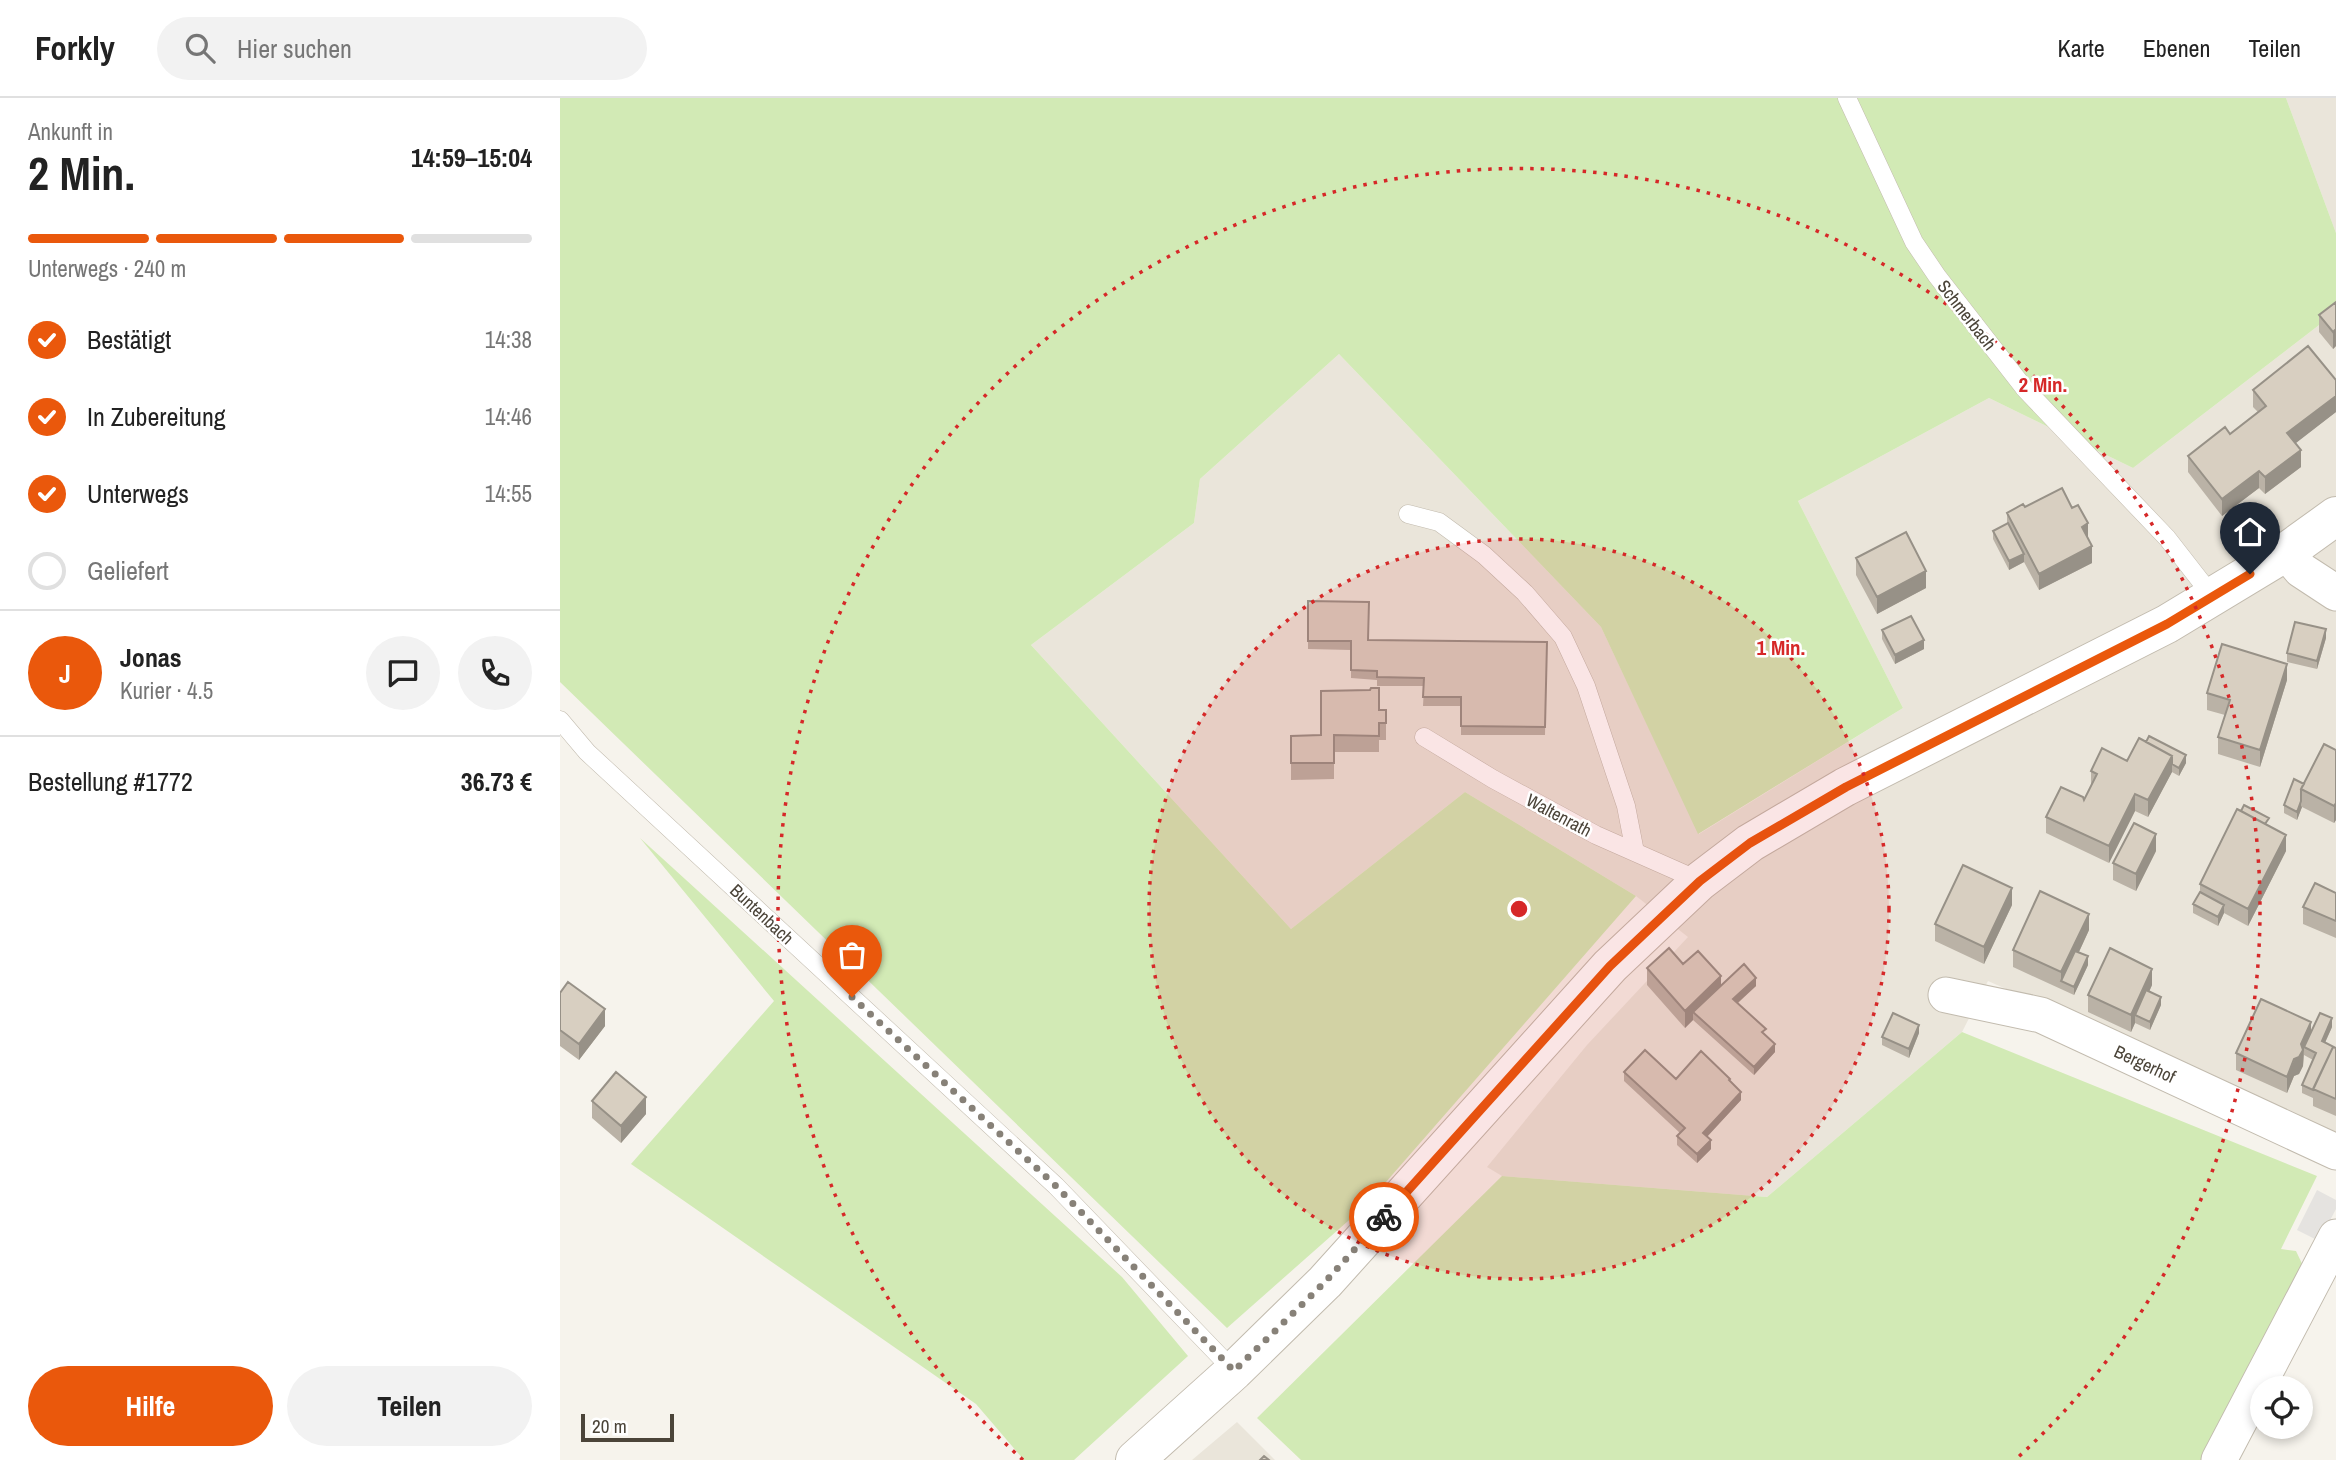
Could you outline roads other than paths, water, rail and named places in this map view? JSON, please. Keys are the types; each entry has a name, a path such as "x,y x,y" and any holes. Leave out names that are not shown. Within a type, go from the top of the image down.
{"street":[{"path":"1135,1460 1222,1383 1325,1282 1610,966 1700,881 1750,843 1846,787 2167,624 2287,552 2336,516"},
{"path":"2287,552 2301,570 2336,593"},
{"name":"Bergerhof","path":"1946,995 2041,1015 2336,1152"},
{"path":"2219,1460 2336,1237"}],"lane":[{"name":"Schmerbach","path":"1847,98 1914,242 1937,276 2025,389 2167,538 2213,597"},
{"path":"1408,514 1439,522 1484,555 1525,593 1563,637 1586,686 1626,806 1635,852"},
{"name":"Buntenbach","path":"560,720 587,752 1056,1186 1222,1383"},
{"name":"Waltenrath","path":"1424,737 1493,779 1596,835 1700,881"}]}
